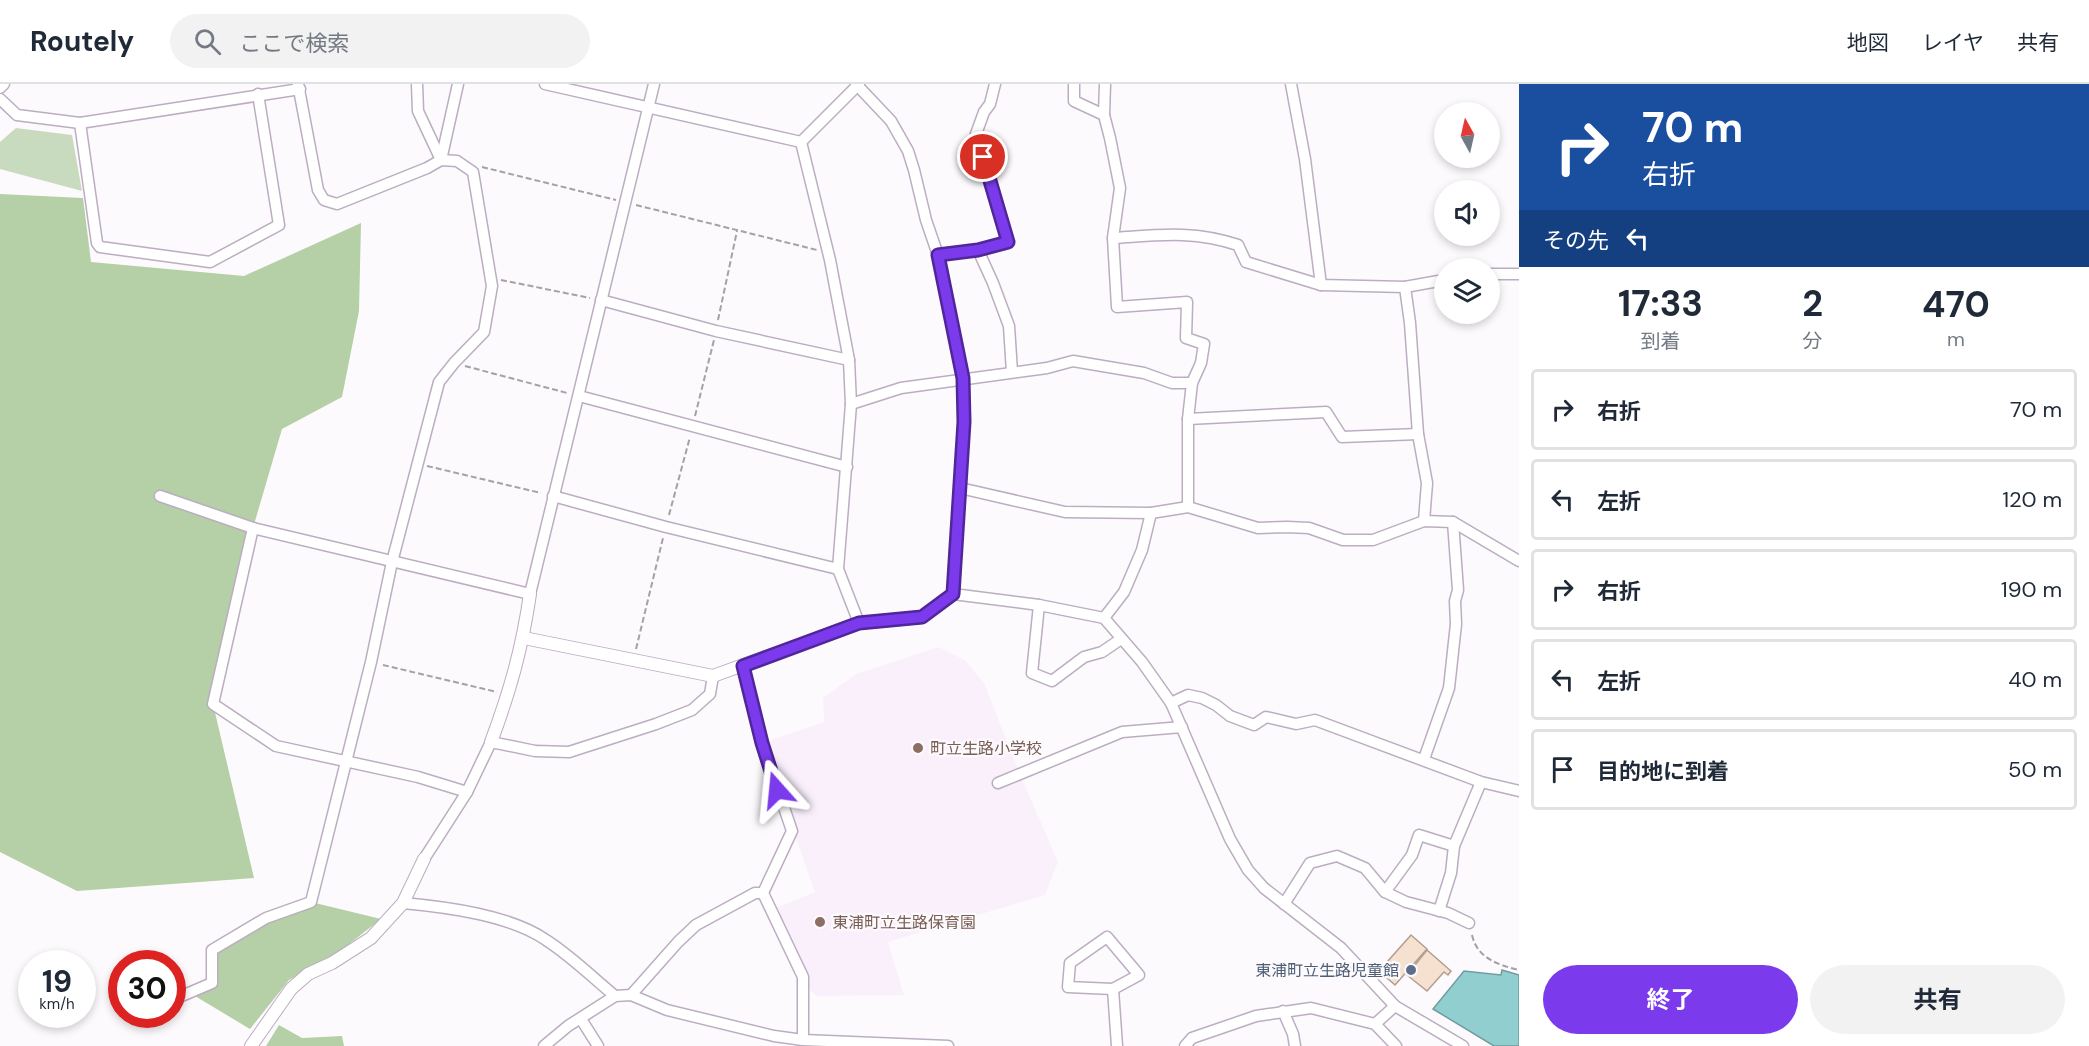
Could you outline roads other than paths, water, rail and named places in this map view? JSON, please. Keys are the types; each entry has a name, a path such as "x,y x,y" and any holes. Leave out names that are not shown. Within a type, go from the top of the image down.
{"street":[{"path":"0,88 4,84"},
{"path":"417,84 418,111 441,160"},
{"path":"441,160 458,84"},
{"path":"545,84 801,142"},
{"path":"251,1046 291,989 308,974 332,963 371,938 403,903 424,859 467,792 491,742 509,694 524,638 530,594 654,84"},
{"path":"938,255 978,250 1008,242 976,134 984,112 990,104 995,84"},
{"path":"1074,84 1074,101 1104,115"},
{"path":"1105,84 1104,115 1120,188 1113,238 1118,307 1187,302 1186,338 1204,344 1201,363 1192,383 1188,419 1188,507"},
{"path":"1291,84 1305,159 1321,285"},
{"path":"801,142 858,85 891,121 908,151 926,220 938,255 963,378 964,422 953,594"},
{"path":"0,99 17,115 80,123 299,86 318,190 324,200 337,204 441,160 458,161 473,172 492,278 484,332 439,382 392,562 371,662 311,902 266,918 212,950 212,983 186,994"},
{"path":"80,123 97,243 100,247 210,262 279,225 258,94"},
{"path":"801,142 828,253 849,360 851,404 838,569 859,623"},
{"path":"1113,238 1180,234 1221,240 1238,245 1246,262 1321,285 1405,286 1434,282"},
{"path":"978,250 1009,326 1012,372"},
{"path":"1500,274 1519,274"},
{"path":"1405,286 1418,434 1427,483 1424,521"},
{"path":"601,300 716,331 849,360"},
{"path":"851,404 901,388 1047,368 1073,361 1144,373 1172,383 1192,383"},
{"path":"579,396 847,466"},
{"path":"1188,419 1326,412 1342,437 1418,434"},
{"path":"960,488 1065,512 1151,513 1188,507 1258,528 1309,528 1343,540 1373,540 1424,521 1453,522 1519,561"},
{"path":"160,496 253,528 530,594"},
{"path":"553,496 666,527 838,569"},
{"path":"1104,618 1124,592 1142,550 1151,513"},
{"path":"1424,759 1449,688 1456,624 1455,601 1458,590 1453,522"},
{"path":"253,528 213,704 276,746 418,777 467,792"},
{"path":"524,638 713,676 859,623 922,617 953,594 1039,605 1104,618 1142,662 1171,703 1230,839 1242,860 1264,888 1341,948 1395,1006 1464,1046"},
{"path":"1039,605 1032,673 1052,681 1084,657 1102,652 1121,639"},
{"path":"743,666 762,743 792,831 763,893"},
{"path":"491,742 535,751 568,752 603,742 692,710 710,694 713,676"},
{"path":"1171,703 1188,695 1202,698 1230,716 1254,725 1266,717 1296,724 1316,720 1481,782 1519,791"},
{"path":"998,783 1122,732 1182,727"},
{"path":"1439,911 1450,873 1454,846 1481,782"},
{"path":"1384,892 1412,855 1419,835 1454,846"},
{"path":"1284,904 1310,863 1337,856 1365,868 1384,892 1406,902 1439,911 1469,923"},
{"path":"631,995 678,942 696,926 755,893 763,893"},
{"path":"763,893 803,976 803,1040"},
{"path":"403,903 447,907 520,926 545,938 615,996"},
{"path":"1107,937 1139,975 1113,988 1068,987 1070,963 1107,937"},
{"path":"1113,988 1117,1046"},
{"path":"544,1046 568,1026 615,996 631,995 667,1010 774,1036 803,1040 948,1046"},
{"path":"1375,1024 1395,1006"},
{"path":"1185,1046 1192,1038 1256,1016 1311,1008 1375,1024 1395,1046"},
{"path":"1283,1011 1293,1034 1295,1046"},
{"path":"581,1019 598,1046"}],"water":[{"path":"1502,970 1519,975 1519,1046 1494,1046 1433,1009 1464,971 1501,975"}],"place":[{"name":"町立生路小学校","path":"918,748"},
{"name":"東浦町立生路保育園","path":"820,922"},
{"name":"東浦町立生路児童館","path":"1411,970"}]}
